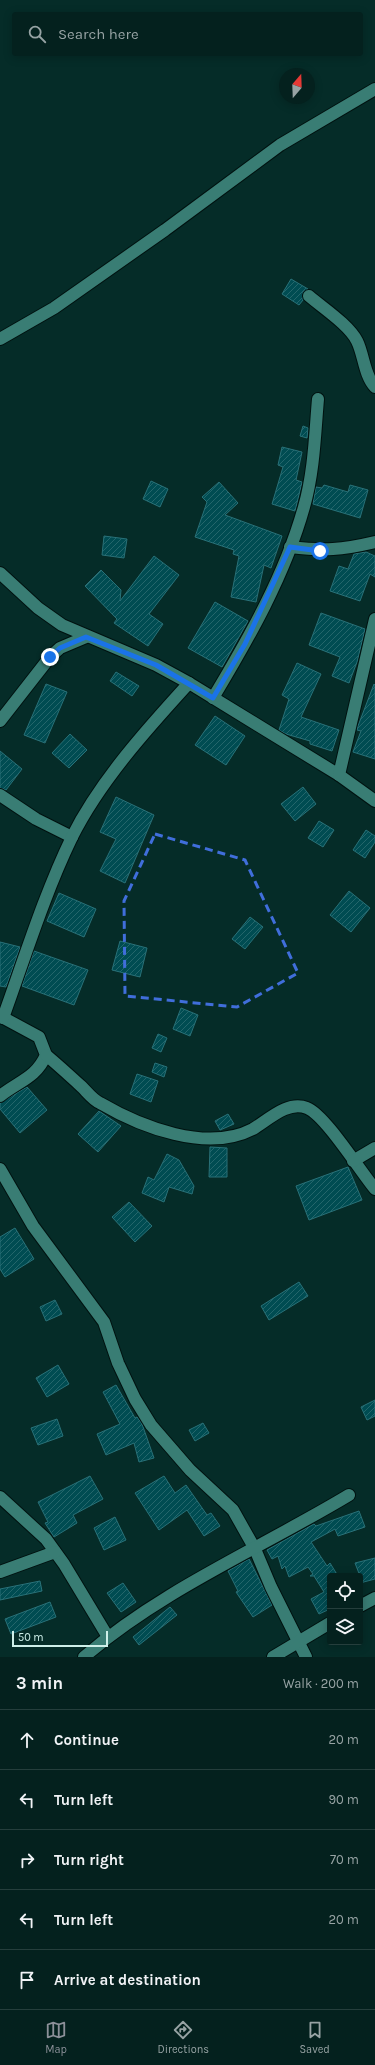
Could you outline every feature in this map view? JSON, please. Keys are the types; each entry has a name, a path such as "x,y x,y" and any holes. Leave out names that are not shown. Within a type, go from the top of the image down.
{"street":[{"path":"0,339 54,308 165,230 280,145 375,89"},
{"path":"309,296 353,334 362,353 368,377 375,387"},
{"path":"213,698 245,644 290,547 304,506 313,457 318,399"},
{"path":"290,547 320,551 350,549 375,542"},
{"path":"0,573 38,608 62,625 86,637 156,665 189,683 338,775 375,801"},
{"path":"338,775 375,619"},
{"path":"0,721 50,657 60,648 86,637"},
{"path":"189,683 153,724 122,763 92,803 72,837 1,1017 40,1037 46,1055 99,1103 153,1128 185,1136 212,1139 232,1137 252,1129 276,1114 294,1106 308,1108 321,1119 375,1188"},
{"path":"0,795 36,819 72,837"},
{"path":"0,1096 31,1076 41,1066 46,1055"},
{"path":"353,1161 375,1148"},
{"path":"0,1169 33,1226 104,1322 118,1362 135,1399 151,1425 190,1470 233,1510 255,1549 271,1587 306,1657"},
{"path":"84,1657 108,1637 182,1589 349,1495"},
{"path":"0,1497 46,1539 64,1564 108,1637"},
{"path":"0,1572 55,1552"},
{"path":"363,1604 375,1598"},
{"path":"273,1657 327,1625"}],"highlighted area":[{"path":"155,834 245,860 298,973 237,1007 125,996 124,901"}],"building":[{"path":"291,279 308,289 303,292 303,300 299,305 282,294"},
{"path":"303,426 308,428 307,438 300,436"},
{"path":"282,447 302,452 296,480 302,482 295,511 272,504 283,467 278,465"},
{"path":"151,481 168,489 160,507 143,499"},
{"path":"219,482 238,503 225,515 282,536 271,568 264,565 256,602 231,597 239,556 233,554 234,550 195,537 207,502 202,497"},
{"path":"324,485 348,492 350,485 368,490 360,518 313,504 316,487 322,488"},
{"path":"104,536 127,539 124,558 102,555"},
{"path":"366,552 375,556 375,577 370,574 360,601 330,591 339,566 348,569 354,554"},
{"path":"154,556 179,575 149,614 163,624 148,646 114,623 117,619 85,586 101,570 121,590 120,601"},
{"path":"215,602 248,621 222,667 188,648"},
{"path":"321,613 365,629 357,662 349,683 332,676 340,657 309,645"},
{"path":"297,663 321,674 301,717 339,730 332,751 310,744 310,741 286,734 279,730 289,699 282,695"},
{"path":"116,672 139,686 132,696 110,681"},
{"path":"46,684 67,692 45,743 24,735"},
{"path":"374,684 375,759 353,752 361,731 357,730 358,726"},
{"path":"215,716 245,736 226,765 195,745"},
{"path":"70,734 87,750 69,768 52,753"},
{"path":"0,751 22,769 6,790 0,788"},
{"path":"303,787 316,804 295,821 281,804"},
{"path":"116,797 154,815 125,883 100,871 116,839 100,832"},
{"path":"319,821 334,830 323,847 308,838"},
{"path":"366,830 375,836 375,842 365,858 353,850"},
{"path":"349,891 370,908 351,932 330,915"},
{"path":"59,893 96,909 84,937 47,921"},
{"path":"250,917 263,927 245,949 232,939"},
{"path":"120,941 147,948 140,977 112,970"},
{"path":"0,942 20,947 6,987 0,986"},
{"path":"34,951 88,970 74,1005 22,986"},
{"path":"181,1008 198,1015 190,1036 173,1029"},
{"path":"158,1034 167,1038 161,1052 152,1048"},
{"path":"155,1063 167,1067 164,1077 152,1072"},
{"path":"137,1074 158,1081 151,1102 130,1094"},
{"path":"27,1087 47,1110 20,1133 0,1109 0,1103"},
{"path":"99,1111 121,1126 98,1152 78,1134"},
{"path":"228,1114 234,1124 220,1130 215,1121"},
{"path":"210,1147 227,1148 227,1177 209,1177"},
{"path":"167,1154 179,1160 194,1186 192,1194 169,1187 164,1202 142,1193 148,1177 154,1180"},
{"path":"348,1167 362,1200 309,1220 296,1186"},
{"path":"129,1202 152,1226 135,1242 112,1217"},
{"path":"15,1228 34,1259 5,1277 0,1269 0,1237"},
{"path":"299,1282 308,1296 269,1320 261,1306"},
{"path":"55,1300 62,1314 46,1321 40,1307"},
{"path":"58,1365 69,1384 47,1397 36,1378"},
{"path":"116,1385 135,1418 137,1417 142,1424 154,1458 139,1462 134,1443 106,1455 97,1434 120,1424 103,1392"},
{"path":"375,1400 375,1416 367,1420 361,1407"},
{"path":"57,1419 63,1436 38,1445 31,1428"},
{"path":"203,1423 209,1433 195,1441 189,1430"},
{"path":"90,1476 103,1499 73,1515 77,1523 54,1537 45,1523 48,1522 38,1502"},
{"path":"164,1476 175,1493 186,1485 207,1515 211,1513 220,1526 204,1536 187,1510 159,1530 135,1493"},
{"path":"359,1511 365,1527 338,1536 335,1529 311,1542 327,1566 330,1563 336,1573 327,1573 327,1610 319,1614 311,1599 324,1592 314,1576 310,1576 313,1574 308,1567 289,1577 285,1566 282,1569 278,1556 272,1559 267,1550 314,1524 316,1526"},
{"path":"115,1517 126,1540 104,1550 94,1528"},
{"path":"375,1558 375,1579 363,1582 363,1573 359,1573 355,1563"},
{"path":"249,1559 272,1605 253,1617 236,1592 238,1591 228,1571"},
{"path":"40,1581 42,1591 0,1600 0,1589"},
{"path":"123,1583 136,1602 121,1612 107,1593"},
{"path":"50,1602 56,1617 11,1634 5,1619"},
{"path":"170,1607 177,1615 139,1645 133,1637"}],"route":[{"path":"50,657 60,648 86,637 156,665 213,698 245,644 262,611 290,547 320,551"}]}
